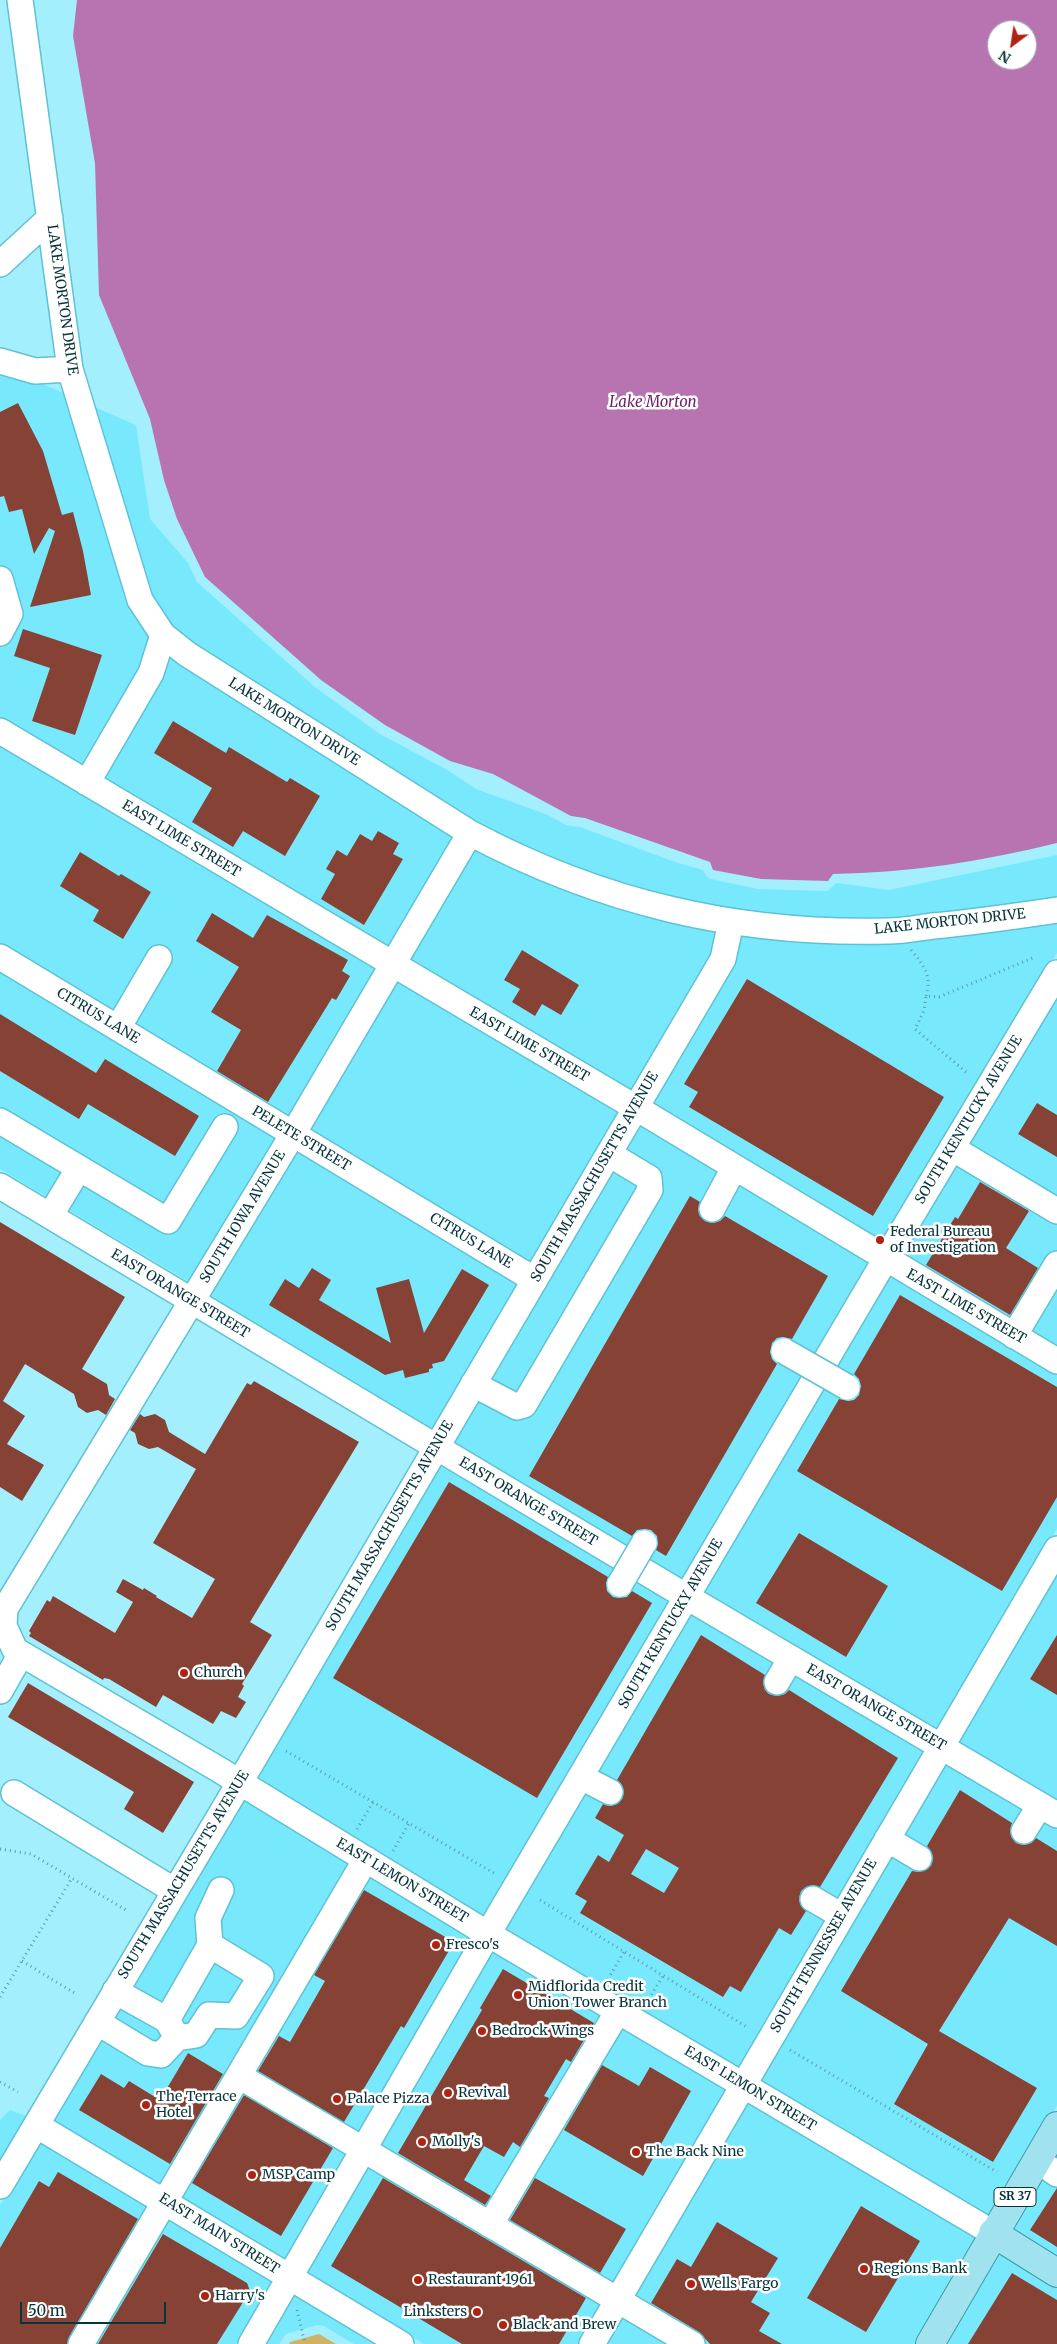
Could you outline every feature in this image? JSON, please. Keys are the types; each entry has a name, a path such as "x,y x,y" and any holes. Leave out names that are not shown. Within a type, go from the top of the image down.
{"main road":[{"name":"SR 37","path":"930,2344 993,2233 1047,2167 1057,2126"},
{"path":"993,2233 1057,2273"}],"street":[{"name":"LAKE MORTON DRIVE","path":"13,3 50,218 70,370 140,600 163,635 187,654 470,833 533,864 629,900 697,917 731,922 806,929 889,931 1057,910"},
{"path":"0,264 50,218"},
{"path":"0,361 35,371 70,370"},
{"path":"0,579 10,614 0,632"},
{"path":"87,783 151,673 163,635"},
{"name":"EAST LIME STREET","path":"0,731 636,1108 885,1260 1057,1361"},
{"name":"SOUTH IOWA AVENUE","path":"0,1691 9,1642 5,1609 293,1134 470,833"},
{"name":"SOUTH MASSACHUSETTS AVENUE","path":"0,2186 240,1782 723,958 731,922"},
{"name":"CITRUS LANE","path":"0,957 195,1075"},
{"path":"118,1028 159,958"},
{"name":"SOUTH KENTUCKY AVENUE","path":"251,2344 488,1934 885,1260 1057,973"},
{"name":"PELETE STREET","path":"195,1075 407,1202"},
{"path":"0,1121 168,1221 225,1127"},
{"path":"952,1148 1057,1211"},
{"path":"473,1384 517,1407 524,1405 650,1190 649,1178 609,1154"},
{"path":"50,1216 79,1168"},
{"path":"712,1209 734,1168"},
{"name":"EAST ORANGE STREET","path":"0,1186 436,1446 633,1558 687,1597 1048,1810"},
{"name":"CITRUS LANE","path":"407,1202 535,1280"},
{"path":"1014,1336 1057,1264"},
{"path":"784,1351 847,1387"},
{"name":"SOUTH TENNESSEE AVENUE","path":"592,2344 940,1746 1057,1549"},
{"name":"EAST LEMON STREET","path":"9,1642 488,1934 993,2233"},
{"path":"777,1682 791,1658"},
{"path":"581,1777 610,1792"},
{"path":"14,1793 175,1891"},
{"path":"1024,1831 1048,1810"},
{"path":"887,1839 919,1858"},
{"path":"81,2344 366,1859"},
{"path":"97,2022 148,2053 161,2055 210,1945 208,1918 221,1890"},
{"path":"813,1899 842,1916"},
{"path":"115,1991 172,2029 196,2035 209,2016 236,2016 261,1976 210,1945"},
{"path":"490,2224 618,2011"},
{"path":"239,2076 692,2344"},
{"name":"EAST MAIN STREET","path":"36,2125 165,2200 401,2344"}],"path":[{"path":"910,950 928,976 930,984 924,1011 914,1029 966,1072"},
{"path":"926,996 939,997 1035,957"},
{"path":"286,1751 499,1876"},
{"path":"356,1830 373,1802"},
{"path":"393,1852 409,1824"},
{"path":"0,1850 31,1854 126,1910"},
{"path":"0,1997 72,1878"},
{"path":"540,1900 747,2027"},
{"path":"607,1980 624,1952"},
{"path":"22,1961 76,1994"},
{"path":"646,2004 663,1976"},
{"path":"790,2050 998,2172"},
{"path":"0,2082 18,2092"},
{"path":"297,2309 305,2344"}],"shaded area":[{"path":"0,373 38,382 66,394 151,638 142,669 84,768 0,718"},
{"path":"92,406 136,425 150,519 188,563 197,582 316,688 380,734 449,771 476,789 548,815 566,825 580,827 675,862 703,870 707,877 711,879 758,889 827,891 837,883 889,890 1057,855 1057,899 890,920 807,918 733,911 633,889 520,846 475,823 194,645 175,630 176,627 170,625 150,595"},
{"path":"168,653 455,837 389,950 101,778"},
{"path":"0,745 377,969 191,1283 0,1169"},
{"path":"473,847 510,867 625,910 693,927 718,931 713,955 633,1093 406,960"},
{"path":"1057,921 1057,953 882,1245 650,1103 739,934"},
{"path":"395,979 621,1112 433,1431 246,1320 208,1294"},
{"path":"1057,993 1057,1347 899,1255"},
{"path":"639,1123 870,1264 684,1582 451,1442"},
{"path":"888,1275 1057,1374 1057,1529 938,1731 702,1593"},
{"path":"439,1461 673,1602 485,1919 254,1778"},
{"path":"1057,1569 1057,1802 955,1741"},
{"path":"690,1612 926,1750 740,2070 503,1930"},
{"path":"943,1761 1057,1829 1057,2106 990,2218 757,2080"},
{"path":"243,1797 474,1939 286,2263 171,2191 53,2121"},
{"path":"491,1949 728,2089 580,2344 424,2344 303,2273"},
{"path":"746,2100 979,2238 918,2344 604,2344"},
{"path":"10,2110 29,2117 0,2165 0,2120"},
{"path":"39,2140 275,2282 239,2344 0,2344 0,2205"},
{"path":"1057,2146 1057,2259 1008,2229"},
{"path":"996,2248 1057,2286 1057,2344 941,2344"},
{"path":"292,2293 380,2344 354,2344 324,2326 317,2325 286,2334 279,2344 263,2344"},
{"path":"319,2334 336,2344 289,2344 290,2342"}],"water":[{"name":"Lake Morton","path":"77,0 1057,0 1057,843 946,865 890,871 833,874 828,881 761,879 713,870 710,862 585,818 571,816 493,774 450,761 385,725 321,680 205,577 177,519 164,480 150,419 99,295 95,163 73,36"}],"building":[{"path":"18,403 43,451 62,515 73,512 83,551 91,595 30,607 55,531 49,528 34,554 22,509 9,512 4,496 0,497 0,412"},
{"path":"23,629 102,655 75,735 32,721 50,668 14,656"},
{"path":"173,721 226,753 229,747 287,782 290,778 320,796 285,856 243,831 233,847 192,822 212,788 154,753"},
{"path":"378,831 399,843 393,854 403,859 364,925 321,899 335,874 326,869 337,850 347,856 360,834 372,841"},
{"path":"80,852 119,876 121,874 151,892 123,939 93,921 99,910 60,886"},
{"path":"212,913 253,938 267,915 348,960 342,971 350,976 336,1000 332,998 268,1102 217,1071 241,1030 211,1012 239,967 196,941"},
{"path":"522,950 579,985 561,1015 542,1004 535,1016 512,1002 520,989 504,980"},
{"path":"747,979 944,1097 873,1216 689,1107 698,1092 684,1084"},
{"path":"0,1014 96,1073 105,1059 199,1116 175,1156 88,1104 79,1119 0,1071"},
{"path":"1037,1103 1057,1115 1057,1157 1018,1134"},
{"path":"980,1182 1029,1211 1006,1248 1038,1268 1010,1315 926,1265 955,1217 958,1219"},
{"path":"690,1196 700,1202 698,1210 700,1216 705,1221 713,1223 720,1221 725,1216 828,1276 792,1339 777,1338 772,1343 770,1352 772,1359 777,1364 666,1556 656,1550 658,1544 657,1536 651,1530 637,1530 632,1536 529,1476"},
{"path":"0,1222 125,1297 82,1369 107,1384 109,1395 115,1399 106,1415 98,1410 87,1413 78,1407 74,1394 25,1364 3,1401 25,1416 7,1444 44,1465 22,1501 0,1487"},
{"path":"312,1268 331,1280 319,1300 391,1343 376,1288 409,1279 424,1333 462,1269 489,1285 444,1361 432,1364 433,1368 429,1369 429,1372 405,1378 403,1370 385,1375 269,1305 285,1279 299,1288"},
{"path":"900,1295 1057,1387 1057,1497 1002,1591 797,1471 839,1399 854,1400 859,1395 861,1386 859,1379 854,1374"},
{"path":"254,1381 359,1442 250,1622 272,1635 242,1684 244,1686 238,1697 246,1702 236,1718 221,1711 213,1724 163,1695 156,1707 109,1679 104,1678 103,1680 29,1636 31,1633 29,1631 47,1600 50,1602 53,1596 115,1633 133,1602 116,1592 123,1579 143,1590 144,1588 192,1618 215,1579 153,1543 196,1469 158,1447 149,1449 138,1444 135,1433 130,1430 140,1414 144,1417 155,1414 165,1420 169,1432 205,1454 247,1383 251,1385"},
{"path":"449,1482 608,1577 606,1583 607,1591 613,1597 627,1597 632,1591 652,1603 537,1798 333,1678"},
{"path":"799,1533 888,1586 846,1657 756,1603"},
{"path":"701,1635 765,1675 763,1682 765,1690 769,1694 777,1696 785,1694 789,1690 898,1758 820,1887 813,1885 801,1891 799,1899 801,1906 806,1911 791,1935 779,1928 741,1992 730,1986 723,1997 580,1913 587,1901 575,1894 598,1855 609,1862 624,1835 595,1818 603,1804 611,1806 617,1804 622,1799 624,1791 617,1780","holes":["646,1849 679,1868 664,1893 631,1874"]},
{"path":"1057,1635 1057,1695 1030,1679"},
{"path":"28,1683 194,1782 163,1833 124,1809 134,1792 8,1717"},
{"path":"960,1790 1012,1823 1010,1831 1016,1843 1024,1845 1031,1843 1036,1838 1057,1851 1057,1946 1009,1918 939,2031 1037,2088 993,2162 894,2104 928,2044 841,1991 912,1871 919,1872 931,1866 933,1858 927,1846"},
{"path":"364,1890 454,1942 404,2028 401,2026 344,2122 258,2071 279,2036 290,2042 325,1981 314,1975"},
{"path":"503,1969 594,2023 571,2062 566,2059 544,2096 549,2098 520,2147 513,2142 504,2157 484,2146 464,2180 491,2196 485,2205 398,2153 482,2010 480,2008"},
{"name":"The Terrace Hotel","path":"188,2053 223,2074 170,2164 79,2110 101,2074 124,2088 129,2081 160,2100"},
{"path":"602,2065 639,2086 650,2067 691,2091 643,2176 564,2130"},
{"path":"244,2095 333,2148 281,2236 192,2183"},
{"path":"58,2172 138,2219 69,2337 67,2344 0,2344 0,2248 39,2181 49,2187"},
{"path":"383,2178 586,2298 559,2344 462,2344 331,2266"},
{"path":"535,2178 626,2229 600,2273 510,2220"},
{"path":"1057,2188 1057,2247 1030,2230"},
{"name":"Regions Bank","path":"861,2206 920,2241 866,2332 807,2298"},
{"path":"717,2222 778,2258 751,2302 770,2313 759,2331 782,2344 710,2344 699,2332 651,2303 677,2259 691,2267"},
{"path":"163,2234 247,2283 250,2291 217,2344 98,2344"},
{"path":"1012,2273 1057,2300 1057,2344 968,2344"}],"place":[{"name":"Federal Bureau of Investigation","path":"880,1240"},
{"name":"Church","path":"184,1673"},
{"name":"Fresco's","path":"436,1945"},
{"name":"Midflorida Credit Union Tower Branch","path":"518,1995"},
{"name":"Bedrock Wings","path":"482,2031"},
{"name":"Revival","path":"448,2093"},
{"name":"Palace Pizza","path":"337,2099"},
{"name":"The Terrace Hotel","path":"146,2105"},
{"name":"Molly's","path":"422,2142"},
{"name":"The Back Nine","path":"636,2152"},
{"name":"MSP Camp","path":"252,2175"},
{"name":"Regions Bank","path":"864,2269"},
{"name":"Restaurant 1961","path":"418,2280"},
{"name":"Wells Fargo","path":"691,2284"},
{"name":"Harry's","path":"205,2296"},
{"name":"Linksters","path":"477,2312"},
{"name":"Black and Brew","path":"503,2325"}]}
